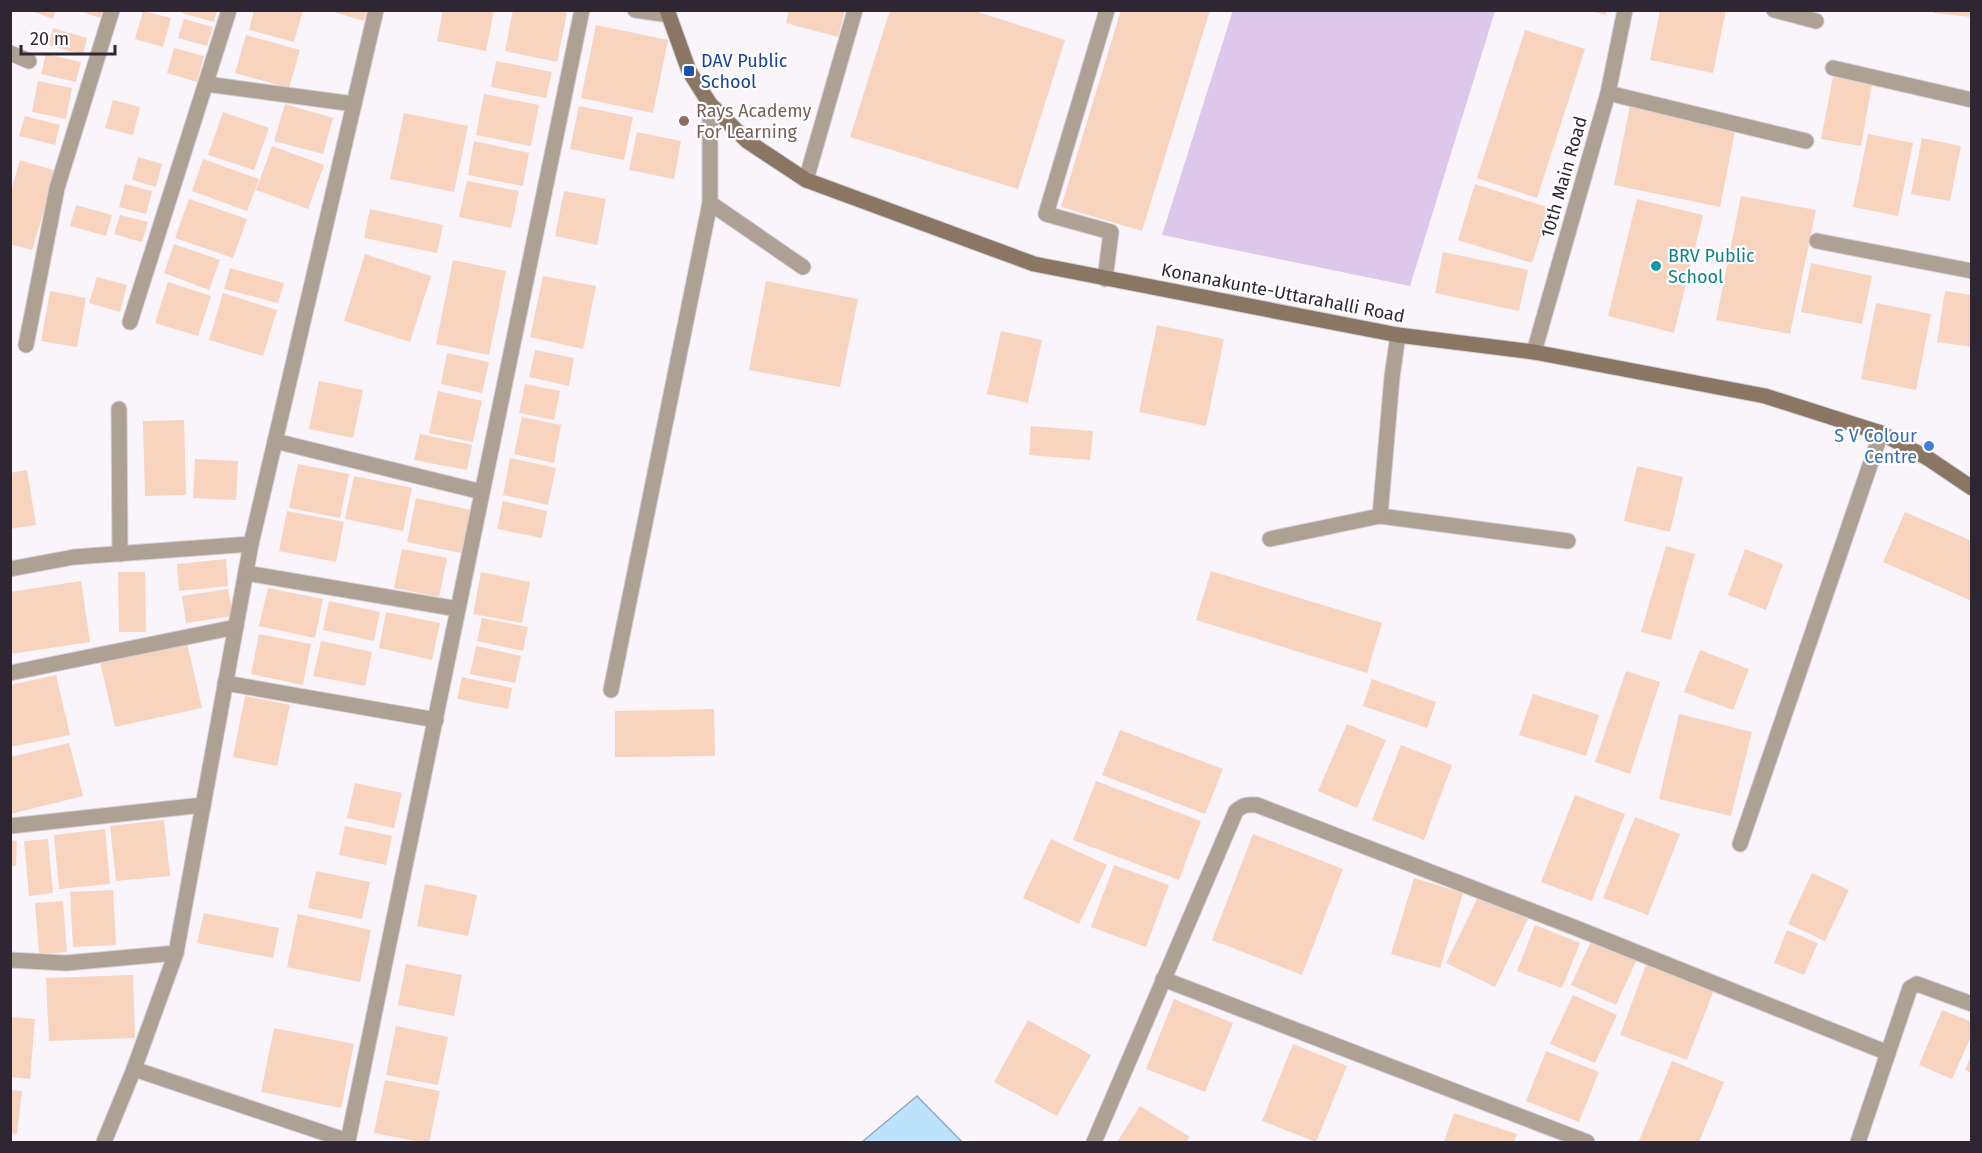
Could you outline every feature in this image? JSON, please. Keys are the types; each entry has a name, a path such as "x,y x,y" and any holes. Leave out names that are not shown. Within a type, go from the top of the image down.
{"main road":[{"name":"Konanakunte-Uttarahalli Road","path":"668,13 689,71 710,104 740,136 806,180 1034,264 1398,335 1534,352 1765,396 1881,433 1929,459 1971,488"}],"street":[{"path":"26,345 57,188 112,10"},
{"path":"130,322 229,10"},
{"path":"104,1143 134,1069 176,953 251,544 375,10"},
{"path":"134,1069 350,1142 582,10"},
{"path":"635,10 668,13"},
{"path":"806,180 855,10"},
{"path":"1105,279 1111,232 1046,214 1107,10"},
{"name":"10th Main Road","path":"1534,352 1608,93 1625,10"},
{"path":"1774,10 1816,21"},
{"path":"10,53 30,61"},
{"path":"1833,68 1971,100"},
{"path":"206,84 354,104"},
{"path":"1608,93 1806,141"},
{"path":"611,690 710,203 710,104"},
{"path":"710,203 803,267"},
{"path":"1817,241 1971,271"},
{"path":"1380,516 1392,377 1398,335"},
{"path":"119,410 120,554"},
{"path":"1740,844 1881,433"},
{"path":"275,441 483,492"},
{"path":"1270,539 1380,516 1568,541"},
{"path":"10,569 74,557 251,544"},
{"path":"246,573 458,609"},
{"path":"10,674 236,627"},
{"path":"225,683 436,720"},
{"path":"10,826 203,804"},
{"path":"1094,1143 1236,811 1249,804 1257,805 1565,924 1888,1053"},
{"path":"10,960 66,963 176,953"},
{"path":"1163,979 1587,1143"},
{"path":"1858,1143 1910,988 1917,984 1971,1004"}],"shaded area":[{"path":"1233,10 1495,11 1410,286 1162,235"}],"water":[{"path":"917,1096 962,1142 862,1142"}],"building":[{"path":"29,10 56,10 53,19"},
{"path":"78,10 103,10 100,18"},
{"path":"183,10 217,10 214,22 182,13"},
{"path":"254,10 303,10 294,42 249,30"},
{"path":"327,10 367,10 364,21"},
{"path":"443,10 494,10 486,51 437,41"},
{"path":"513,10 555,10 567,13 557,62 505,51"},
{"path":"789,10 845,10 838,37 786,23"},
{"path":"890,10 972,10 1065,40 1018,189 850,137"},
{"path":"1121,10 1210,10 1142,231 1061,207"},
{"path":"1587,10 1607,10 1606,15"},
{"path":"1660,10 1726,10 1713,73 1650,60"},
{"path":"1933,10 1972,10 1972,17 1933,13"},
{"path":"143,11 171,18 163,47 135,39"},
{"path":"184,19 213,27 207,46 178,38"},
{"path":"596,25 668,40 653,113 581,98"},
{"path":"53,28 87,38 83,55 49,45"},
{"path":"1525,30 1585,49 1537,198 1477,178"},
{"path":"246,35 300,50 289,88 235,73"},
{"path":"174,48 204,56 197,82 167,73"},
{"path":"46,54 81,62 76,82 41,74"},
{"path":"496,61 552,72 546,98 491,87"},
{"path":"1833,77 1872,84 1861,146 1821,139"},
{"path":"38,81 72,88 66,119 32,112"},
{"path":"484,94 539,105 531,146 476,135"},
{"path":"113,100 140,107 133,135 105,128"},
{"path":"285,104 333,118 323,154 274,141"},
{"path":"579,106 633,117 624,160 570,149"},
{"path":"1630,106 1736,127 1720,207 1614,185"},
{"path":"223,112 269,128 254,170 208,155"},
{"path":"404,113 468,126 454,192 390,179"},
{"path":"25,116 60,125 55,145 19,136"},
{"path":"637,132 681,141 674,179 629,170"},
{"path":"1868,134 1913,143 1898,216 1853,207"},
{"path":"1922,138 1961,146 1950,201 1911,194"},
{"path":"474,141 529,153 523,186 468,175"},
{"path":"272,146 324,165 308,209 256,190"},
{"path":"138,157 162,164 156,187 132,180"},
{"path":"203,159 259,179 247,211 192,191"},
{"path":"20,160 56,171 32,250 10,244 10,194"},
{"path":"467,181 519,191 511,228 459,217"},
{"path":"125,184 152,191 146,214 119,207"},
{"path":"1475,184 1550,208 1532,263 1458,240"},
{"path":"564,191 606,199 597,245 555,236"},
{"path":"1741,196 1816,210 1790,334 1716,320"},
{"path":"189,199 247,219 233,258 175,238"},
{"name":"BRV Public School","path":"1637,199 1703,215 1674,333 1608,316"},
{"path":"76,205 112,215 106,236 70,226"},
{"path":"370,209 443,225 437,253 364,238"},
{"path":"120,215 148,222 142,242 114,234"},
{"path":"174,244 220,260 209,290 164,273"},
{"path":"1443,252 1528,270 1519,311 1435,293"},
{"path":"365,254 431,276 410,342 344,321"},
{"path":"453,260 506,271 489,355 436,344"},
{"path":"1811,263 1872,276 1862,324 1801,312"},
{"path":"230,268 284,283 278,303 224,289"},
{"path":"543,276 596,286 583,349 530,337"},
{"path":"97,277 127,285 120,312 89,303"},
{"path":"766,281 858,299 840,387 749,370"},
{"path":"168,282 211,296 198,336 155,323"},
{"path":"50,291 86,298 77,347 41,341"},
{"path":"1945,291 1972,295 1972,347 1937,342"},
{"path":"223,293 277,310 263,356 209,340"},
{"path":"1876,303 1931,314 1916,390 1861,379"},
{"path":"1157,325 1224,339 1206,426 1139,412"},
{"path":"1001,331 1042,340 1028,403 987,394"},
{"path":"535,350 574,358 569,386 529,377"},
{"path":"447,353 489,362 482,393 441,384"},
{"path":"319,381 363,390 353,438 309,429"},
{"path":"525,384 560,391 554,420 519,413"},
{"path":"438,391 482,401 473,442 429,433"},
{"path":"522,417 561,425 554,463 514,454"},
{"path":"184,420 186,495 145,496 143,421"},
{"path":"1031,426 1093,431 1090,460 1029,455"},
{"path":"420,434 472,445 467,470 414,460"},
{"path":"510,458 556,468 548,505 503,495"},
{"path":"195,459 238,461 236,500 193,498"},
{"path":"298,464 349,474 340,518 289,508"},
{"path":"1637,466 1683,477 1670,532 1624,521"},
{"path":"27,470 36,525 10,529 10,473"},
{"path":"354,476 412,488 403,531 345,519"},
{"path":"416,498 471,510 461,553 407,542"},
{"path":"503,501 547,511 542,538 497,529"},
{"path":"287,511 344,522 336,562 279,551"},
{"path":"1905,512 1972,541 1972,601 1883,562"},
{"path":"1666,546 1695,554 1671,640 1641,632"},
{"path":"402,549 447,558 439,597 394,588"},
{"path":"1745,549 1783,564 1766,610 1728,595"},
{"path":"226,559 228,586 179,591 177,564"},
{"path":"1211,571 1382,623 1367,673 1196,620"},
{"path":"118,572 145,572 146,632 119,632"},
{"path":"481,572 530,582 522,623 473,614"},
{"path":"81,581 90,642 10,654 10,592"},
{"path":"268,588 323,599 315,638 259,626"},
{"path":"228,589 233,616 186,623 182,596"},
{"path":"329,601 380,612 374,641 323,630"},
{"path":"386,612 440,623 432,660 379,648"},
{"path":"482,618 528,627 523,651 477,641"},
{"path":"259,634 311,644 303,685 251,674"},
{"path":"321,641 372,652 365,686 313,676"},
{"path":"187,643 202,708 115,727 100,662"},
{"path":"476,646 521,656 515,683 470,674"},
{"path":"1700,650 1749,669 1733,710 1684,692"},
{"path":"1626,671 1660,682 1630,774 1595,762"},
{"path":"56,675 70,735 10,747 10,685"},
{"path":"462,677 512,688 508,709 457,699"},
{"path":"1372,679 1436,702 1427,728 1363,706"},
{"path":"1533,694 1599,715 1586,756 1519,735"},
{"path":"245,696 290,705 277,766 233,757"},
{"path":"714,709 715,756 615,757 615,711"},
{"path":"1679,714 1752,732 1731,816 1659,799"},
{"path":"1347,724 1386,740 1357,808 1318,791"},
{"path":"1120,730 1223,769 1205,814 1102,775"},
{"path":"69,743 83,796 10,814 10,757"},
{"path":"1401,745 1452,765 1424,840 1372,820"},
{"path":"1096,781 1201,821 1179,880 1073,840"},
{"path":"355,783 402,793 394,828 347,818"},
{"path":"1575,795 1625,814 1592,901 1541,882"},
{"path":"1635,817 1680,834 1648,915 1603,898"},
{"path":"164,820 170,876 116,881 110,826"},
{"path":"345,826 392,836 386,865 339,855"},
{"path":"105,829 110,884 59,889 54,835"},
{"path":"1253,834 1343,869 1302,975 1212,940"},
{"path":"48,839 53,893 29,896 24,841"},
{"path":"1051,839 1107,865 1079,924 1023,898"},
{"path":"10,840 17,841 16,866 10,866"},
{"path":"1114,865 1169,885 1146,947 1091,927"},
{"path":"316,871 370,882 362,919 308,908"},
{"path":"1812,873 1849,890 1825,941 1788,924"},
{"path":"1414,878 1463,893 1440,968 1391,954"},
{"path":"425,884 477,895 468,936 417,926"},
{"path":"113,890 116,945 73,947 70,892"},
{"path":"1479,895 1528,919 1495,987 1446,963"},
{"path":"63,901 67,952 39,954 35,903"},
{"path":"204,913 279,928 273,958 197,943"},
{"path":"298,914 371,930 360,982 287,967"},
{"path":"1535,925 1580,943 1562,988 1517,971"},
{"path":"1787,930 1818,943 1804,975 1774,963"},
{"path":"1592,939 1637,959 1616,1005 1571,985"},
{"path":"1647,962 1715,987 1687,1060 1620,1035"},
{"path":"406,964 462,975 454,1016 398,1005"},
{"path":"133,975 135,1038 49,1041 46,978"},
{"path":"1573,995 1617,1015 1595,1063 1550,1044"},
{"path":"1174,999 1233,1023 1205,1092 1146,1069"},
{"path":"1942,1010 1972,1022 1972,1034 1952,1079 1919,1065"},
{"path":"10,1017 35,1019 30,1079 10,1077"},
{"path":"1028,1020 1091,1055 1057,1116 994,1082"},
{"path":"396,1026 448,1037 438,1085 386,1075"},
{"path":"274,1028 354,1044 341,1108 261,1092"},
{"path":"1293,1044 1347,1066 1316,1142 1262,1121"},
{"path":"1546,1051 1599,1072 1579,1122 1526,1101"},
{"path":"1972,1054 1972,1073 1965,1070"},
{"path":"1672,1061 1724,1082 1699,1142 1639,1141"},
{"path":"385,1080 440,1091 429,1142 374,1133"},
{"path":"10,1090 22,1091 17,1134 10,1133"},
{"path":"1140,1106 1190,1137 1186,1142 1117,1142"},
{"path":"1454,1113 1517,1134 1514,1142 1444,1142"}],"place":[{"name":"DAV Public School","path":"689,71"},
{"name":"Rays Academy For Learning","path":"684,121"},
{"name":"BRV Public School","path":"1656,266"},
{"name":"S V Colour Centre","path":"1929,446"}]}
